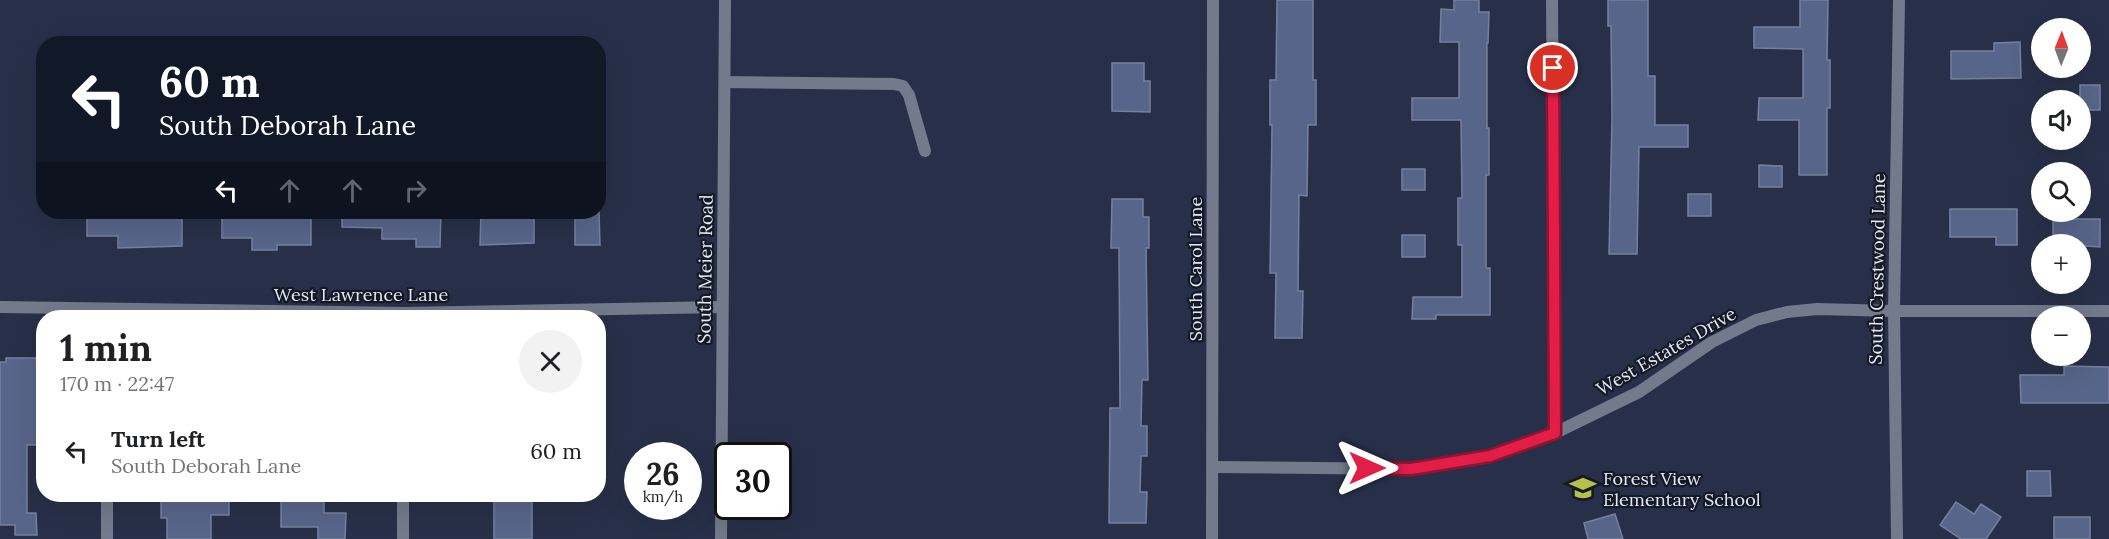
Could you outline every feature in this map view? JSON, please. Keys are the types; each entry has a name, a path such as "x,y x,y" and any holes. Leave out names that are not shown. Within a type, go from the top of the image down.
{"street":[{"name":"South Meier Road","path":"721,539 725,0"},
{"name":"South Carol Lane","path":"1212,539 1214,0"},
{"path":"1552,0 1555,433"},
{"name":"South Crestwood Lane","path":"1897,539 1894,311 1899,0"},
{"path":"726,82 903,86 909,95 925,151"},
{"name":"West Lawrence Lane","path":"0,307 46,310"},
{"name":"West Lawrence Lane","path":"603,310 722,307"},
{"name":"West Estates Drive","path":"1213,467 1411,469 1490,456 1555,433 1638,392 1712,342 1756,320 1787,312 1816,309 2109,311"},
{"path":"107,502 107,539"},
{"path":"403,502 403,539"}],"building":[{"path":"1277,0 1313,0 1313,80 1316,80 1316,125 1308,125 1307,196 1299,195 1298,291 1303,291 1302,338 1275,338 1276,273 1270,273 1272,125 1270,125 1270,80 1276,80"},
{"path":"1454,0 1479,0 1479,12 1489,12 1487,128 1489,128 1489,175 1486,175 1486,268 1490,268 1490,315 1436,315 1436,319 1412,319 1413,297 1462,297 1462,245 1458,245 1458,198 1462,198 1461,120 1412,120 1412,98 1459,98 1459,42 1440,42 1441,9 1454,10"},
{"path":"1608,0 1648,0 1648,76 1655,76 1655,125 1688,125 1688,147 1639,147 1637,254 1609,254 1612,118 1611,26 1608,26"},
{"path":"1800,0 1828,0 1827,60 1830,60 1830,108 1827,108 1827,175 1799,175 1799,120 1758,120 1759,98 1803,98 1803,49 1754,48 1754,27 1800,27"},
{"path":"2020,42 2021,78 1951,79 1951,51 1994,51 1994,43"},
{"path":"1112,63 1144,63 1144,81 1150,81 1150,112 1112,111"},
{"path":"2080,85 2100,85 2100,110 2091,110 2091,90 2080,90"},
{"path":"1759,165 1782,166 1782,187 1759,187"},
{"path":"1402,169 1425,169 1425,190 1402,190"},
{"path":"1688,194 1711,194 1711,216 1688,216"},
{"path":"1112,199 1143,199 1143,217 1149,217 1149,248 1146,248 1148,380 1142,380 1141,426 1147,426 1147,456 1141,456 1140,492 1147,492 1146,523 1109,523 1110,408 1120,408 1119,248 1111,248"},
{"path":"1950,209 2017,209 2017,245 1996,245 1996,237 1950,237"},
{"path":"87,219 182,219 182,246 118,248 118,236 87,236"},
{"path":"222,219 311,219 311,245 277,245 277,250 252,250 252,238 222,238"},
{"path":"342,219 441,219 440,247 416,247 416,239 382,239 382,228 342,227"},
{"path":"481,219 534,219 534,243 480,245"},
{"path":"575,219 599,219 600,245 575,245"},
{"path":"2091,219 2100,219 2100,247 2091,246 2091,234 2053,234 2053,222 2091,222"},
{"path":"1402,235 1425,235 1425,257 1402,257"},
{"path":"6,358 36,358 36,445 27,445 27,513 36,513 37,535 15,535 15,525 0,525 0,362 6,362"},
{"path":"2064,366 2109,367 2109,403 2021,403 2020,375 2064,375"},
{"path":"2027,471 2050,471 2051,496 2027,496"},
{"path":"161,502 229,502 229,515 211,515 211,539 167,539 167,518 161,518"},
{"path":"281,502 324,502 324,513 346,513 345,539 318,539 318,527 281,527"},
{"path":"494,502 532,502 532,539 494,539"},
{"path":"1956,502 1974,514 1981,504 2001,517 1986,539 1961,539 1940,525"},
{"path":"1615,514 1623,539 1588,539 1584,523"},
{"path":"2054,517 2090,517 2090,539 2054,539"}],"place":[{"name":"Forest View Elementary School","path":"1583,488"}],"route":[{"path":"1367,468 1411,469 1490,456 1555,433 1553,68"}]}
